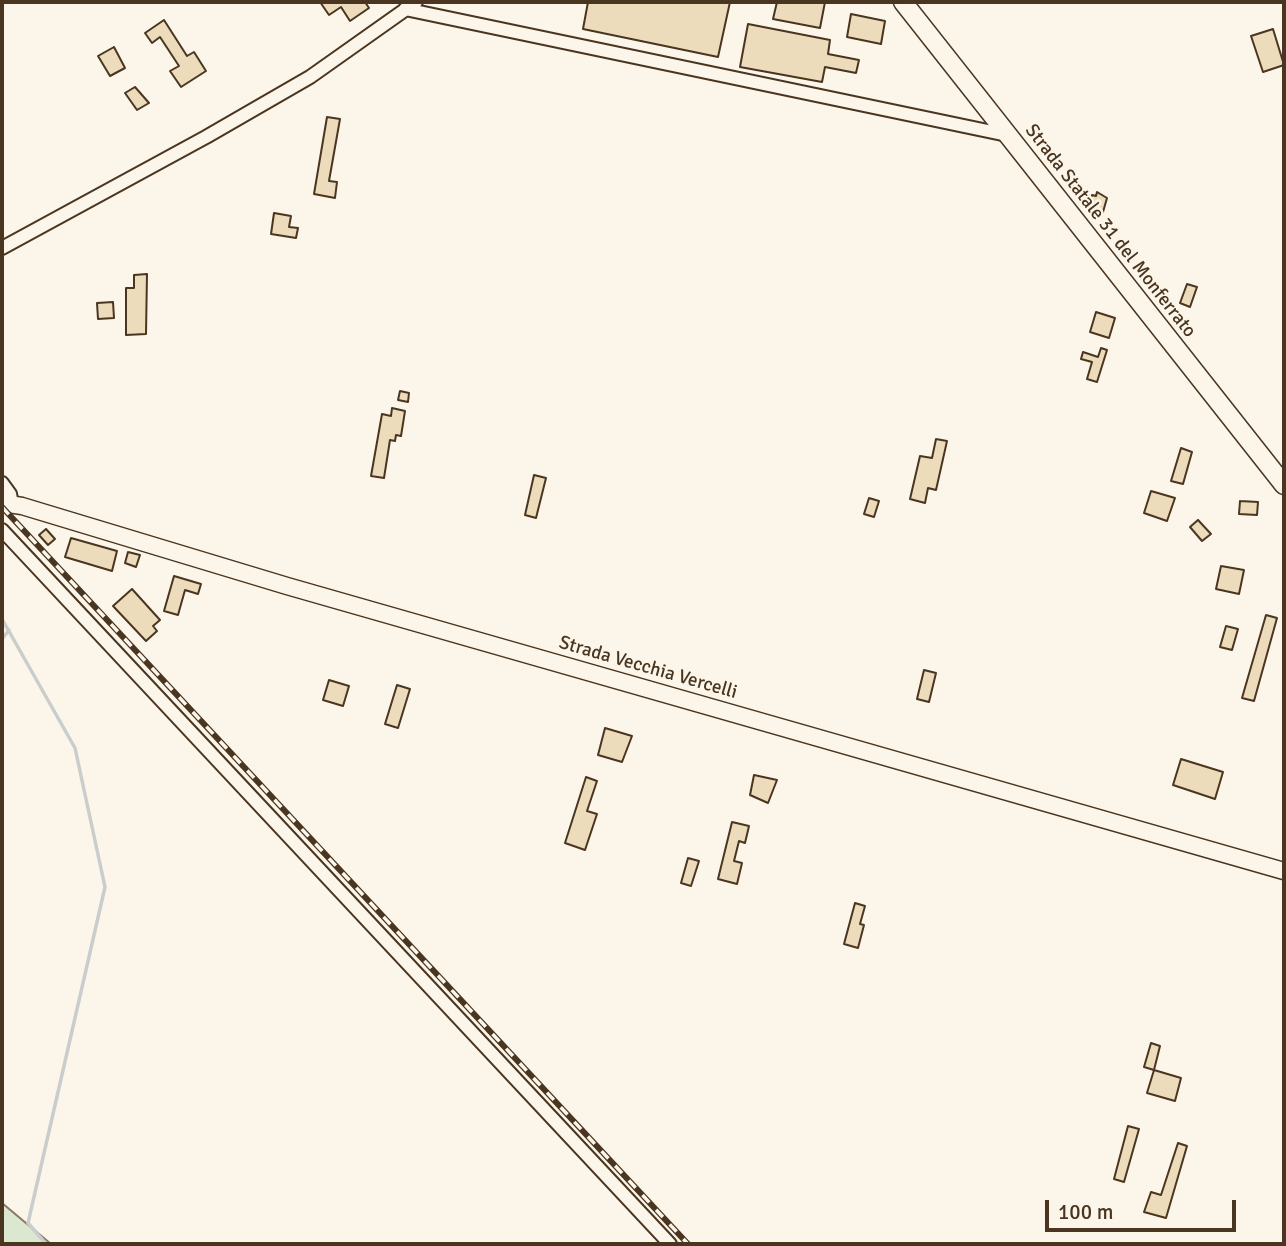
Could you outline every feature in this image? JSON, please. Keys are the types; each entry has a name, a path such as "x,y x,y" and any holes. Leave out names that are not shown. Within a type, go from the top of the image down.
{"main road":[{"name":"Strada Statale 31 del Monferrato","path":"903,2 1284,485"}],"street":[{"path":"2,248 310,77 410,6 1007,135"},
{"path":"2,483 10,494 7,503"},
{"name":"Strada Vecchia Vercelli","path":"7,503 480,642 1284,871"},
{"path":"2,530 670,1244"}],"green space":[{"path":"2,1203 51,1244 2,1244"}],"building":[{"path":"320,2 365,2 369,8 350,21 341,7 329,15"},
{"path":"588,2 730,2 718,57 583,29"},
{"path":"777,2 825,2 820,28 773,19"},
{"path":"851,14 885,21 881,44 847,37"},
{"path":"164,20 187,56 194,52 206,71 181,87 170,71 179,66 160,37 152,43 145,33"},
{"path":"748,24 830,40 828,54 859,60 856,73 825,67 822,82 740,67"},
{"path":"1273,29 1284,65 1263,72 1251,36"},
{"path":"114,47 125,68 110,76 98,56"},
{"path":"135,87 149,103 137,110 125,93"},
{"path":"327,117 340,119 329,181 337,182 335,198 314,194"},
{"path":"1097,192 1107,198 1103,212 1094,209 1096,203 1090,201 1092,195 1096,196"},
{"path":"274,213 291,216 289,227 298,228 296,238 271,234"},
{"path":"147,274 146,334 126,335 126,288 134,288 134,275"},
{"path":"1187,284 1197,287 1190,307 1180,303"},
{"path":"113,302 114,318 98,319 97,303"},
{"path":"1096,312 1115,318 1109,338 1090,332"},
{"path":"1101,348 1107,350 1097,382 1087,379 1092,362 1081,359 1083,352 1098,357"},
{"path":"400,391 409,393 408,402 398,400"},
{"path":"392,408 405,411 401,436 396,435 395,441 390,440 384,478 371,476 382,414 391,416"},
{"path":"936,439 947,441 936,490 928,488 925,503 910,499 920,456 932,458"},
{"path":"1181,448 1192,452 1183,484 1171,481"},
{"path":"534,475 546,478 536,518 525,515"},
{"path":"1151,491 1175,498 1167,521 1144,513"},
{"path":"869,498 879,501 874,517 864,514"},
{"path":"1240,501 1258,502 1257,515 1239,514"},
{"path":"1198,520 1211,534 1202,541 1190,527"},
{"path":"46,529 55,539 48,545 39,535"},
{"path":"71,538 117,551 112,571 65,557"},
{"path":"128,552 140,555 136,567 125,563"},
{"path":"1221,566 1244,570 1239,594 1216,589"},
{"path":"174,576 201,584 198,594 185,590 178,615 164,611"},
{"path":"132,589 160,620 153,626 157,631 146,641 113,606"},
{"path":"1266,615 1277,618 1254,701 1242,698"},
{"path":"1226,626 1238,629 1232,650 1220,647"},
{"path":"924,670 936,673 929,702 917,699"},
{"path":"329,680 349,686 343,706 323,700"},
{"path":"397,685 410,689 398,728 385,724"},
{"path":"605,728 632,736 622,762 598,755"},
{"path":"1181,759 1223,772 1215,799 1173,785"},
{"path":"754,775 777,780 768,803 750,795"},
{"path":"586,777 597,781 587,811 597,814 585,850 565,843"},
{"path":"732,822 749,826 745,843 739,841 734,861 742,863 737,884 718,879"},
{"path":"688,858 699,861 691,886 681,883"},
{"path":"855,903 865,906 860,924 864,925 858,948 844,944"},
{"path":"1151,1043 1160,1046 1154,1070 1144,1067"},
{"path":"1154,1070 1181,1078 1175,1101 1147,1093"},
{"path":"1128,1126 1139,1129 1124,1182 1114,1179"},
{"path":"1178,1143 1187,1146 1166,1218 1144,1212 1151,1192 1161,1195"}],"waterway":[{"path":"2,619 75,748 105,887 28,1223 46,1244"},
{"path":"2,639 9,630"}],"railway":[{"path":"2,507 688,1244"}]}
